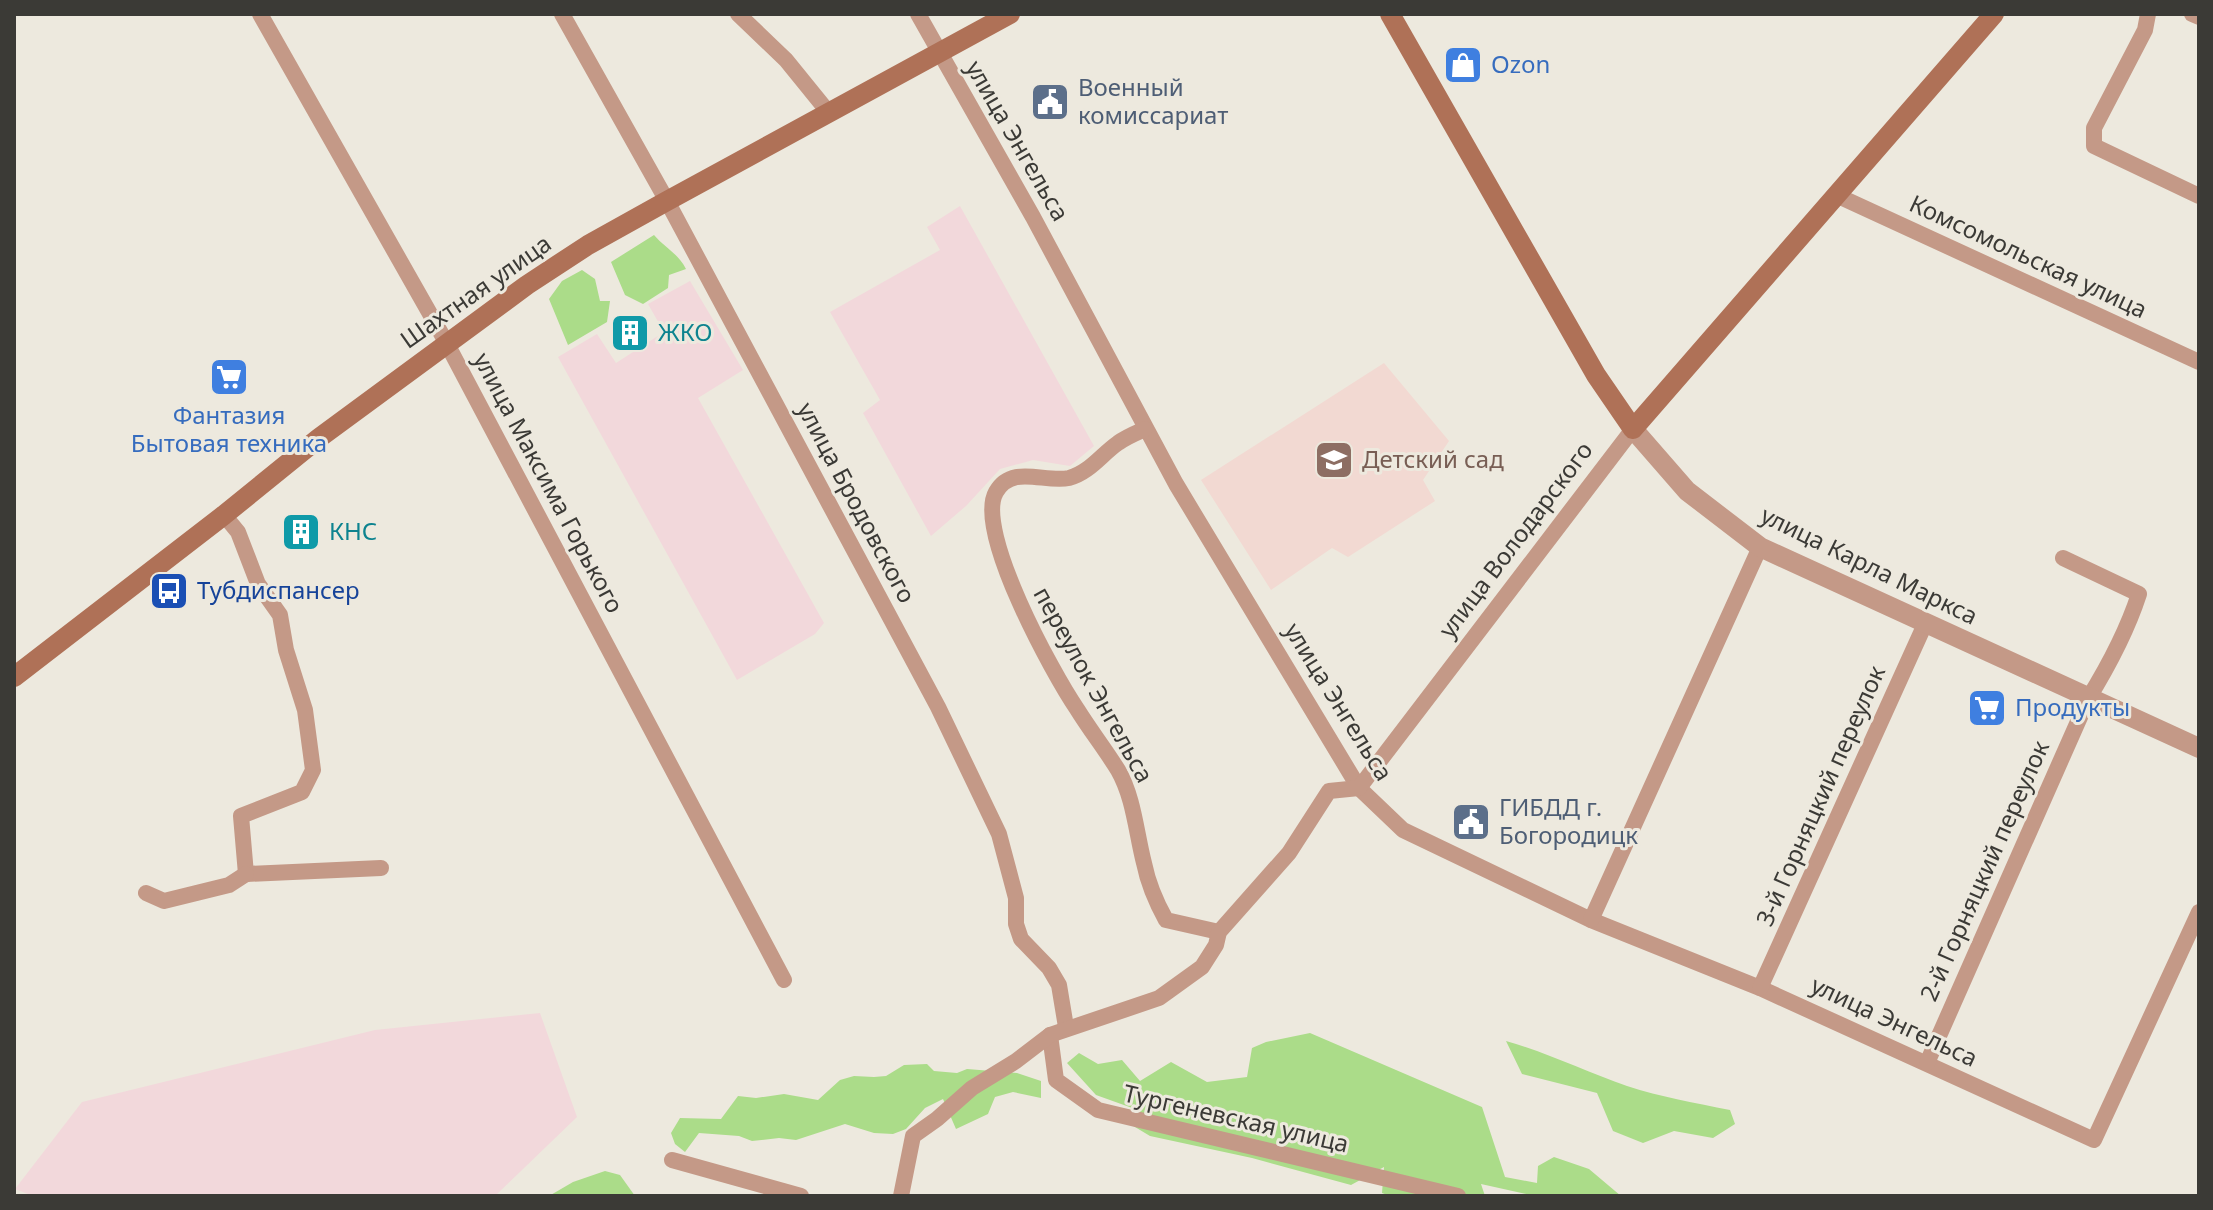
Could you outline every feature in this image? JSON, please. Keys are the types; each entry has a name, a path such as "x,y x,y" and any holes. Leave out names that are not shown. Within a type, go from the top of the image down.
{"main road":[{"name":"Шахтная улица","path":"14,677 446,342 588,245 1010,14"},
{"name":"улица Карла Маркса","path":"1390,14 1596,375 1633,429"},
{"name":"улица Володарского","path":"1633,429 1994,14"}],"street":[{"name":"улица Максима Горького","path":"260,14 446,342 784,980"},
{"name":"улица Бродовского","path":"562,14 667,201 938,707 999,834 1016,898 1016,924 1021,939 1049,968 1059,985 1066,1027"},
{"path":"738,14 786,60 829,113"},
{"name":"улица Энгельса","path":"918,14 1033,217 1145,429 1359,788 1403,830 1591,920 1760,988 2094,1140 2199,912"},
{"path":"2148,14 2145,30 2094,128 2094,146 2199,196"},
{"path":"2192,14 2199,17"},
{"name":"Комсомольская улица","path":"1836,195 2199,362"},
{"name":"переулок Энгельса","path":"1145,429 1120,441 1086,470 1067,478 1021,476 1007,481 997,489 990,504 992,527 1014,592 1075,708 1092,730 1128,791 1145,868 1166,920 1219,932"},
{"name":"улица Карла Маркса","path":"1633,429 1687,491 1760,547 2199,748"},
{"name":"улица Володарского","path":"1359,788 1633,429"},
{"path":"224,515 238,532 258,584 280,615 286,650 305,710 313,770 302,792 241,816 246,874"},
{"path":"1591,920 1760,547"},
{"name":"2-й Горняцкий переулок","path":"1927,1063 2088,699 2110,664 2139,594 2063,558"},
{"name":"3-й Горняцкий переулок","path":"1760,988 1925,624"},
{"path":"901,1196 913,1136 972,1088 1050,1035 1066,1027 1159,998 1202,967 1216,945 1219,932 1289,853 1329,791 1359,788"},
{"path":"146,893 164,901 229,885 246,874 381,868"},
{"name":"Тургеневская улица","path":"1050,1035 1056,1080 1098,1110 1458,1196"},
{"path":"672,1160 801,1196"}],"shaded area":[{"path":"960,206 1094,446 1070,466 1033,460 1000,469 966,506 931,536 863,413 880,400 830,312 940,250 927,227"},
{"name":"ЖКО","path":"690,281 743,370 698,398 824,623 815,634 737,680 558,357 597,334 616,363 664,332 648,304"},
{"name":"Детский сад","path":"1384,363 1449,441 1423,480 1435,501 1348,557 1332,548 1271,590 1201,480"},
{"path":"540,1013 577,1117 495,1196 33,1196 15,1189 82,1102 375,1030"}],"green space":[{"path":"654,235 686,269 669,275 668,288 643,304 625,295 611,262"},
{"path":"582,270 595,279 600,301 610,301 607,322 568,345 549,299 562,281"},
{"path":"1310,1033 1482,1107 1505,1177 1537,1183 1538,1166 1554,1157 1589,1169 1621,1196 1535,1196 1481,1184 1485,1196 1390,1196 1382,1193 1384,1167 1351,1185 1252,1158 1150,1136 1130,1124 1135,1109 1096,1095 1067,1063 1079,1053 1098,1064 1122,1060 1140,1081 1171,1062 1207,1082 1247,1077 1252,1048"},
{"path":"1506,1041 1627,1086 1730,1110 1735,1124 1713,1138 1674,1131 1643,1143 1613,1131 1597,1093 1522,1074"},
{"path":"927,1064 934,1071 957,1073 967,1069 1017,1073 1041,1081 1041,1098 1013,1092 995,1097 988,1114 956,1129 943,1099 925,1108 906,1129 893,1134 874,1133 845,1124 796,1140 752,1141 739,1136 699,1133 685,1152 675,1144 671,1133 680,1118 721,1119 738,1096 756,1098 784,1094 818,1100 840,1080 854,1076 886,1076 904,1065"},
{"path":"605,1171 620,1175 635,1196 549,1196 573,1182"}],"place":[{"name":"Ozon","path":"1463,65"},
{"name":"Военный комиссариат","path":"1050,102"},
{"name":"ЖКО","path":"630,333"},
{"name":"Фантазия Бытовая техника","path":"229,377"},
{"name":"Детский сад","path":"1334,460"},
{"name":"КНС","path":"301,532"},
{"name":"Тубдиспансер","path":"169,591"},
{"name":"Продукты","path":"1987,708"},
{"name":"ГИБДД г. Богородицк","path":"1471,822"}]}
